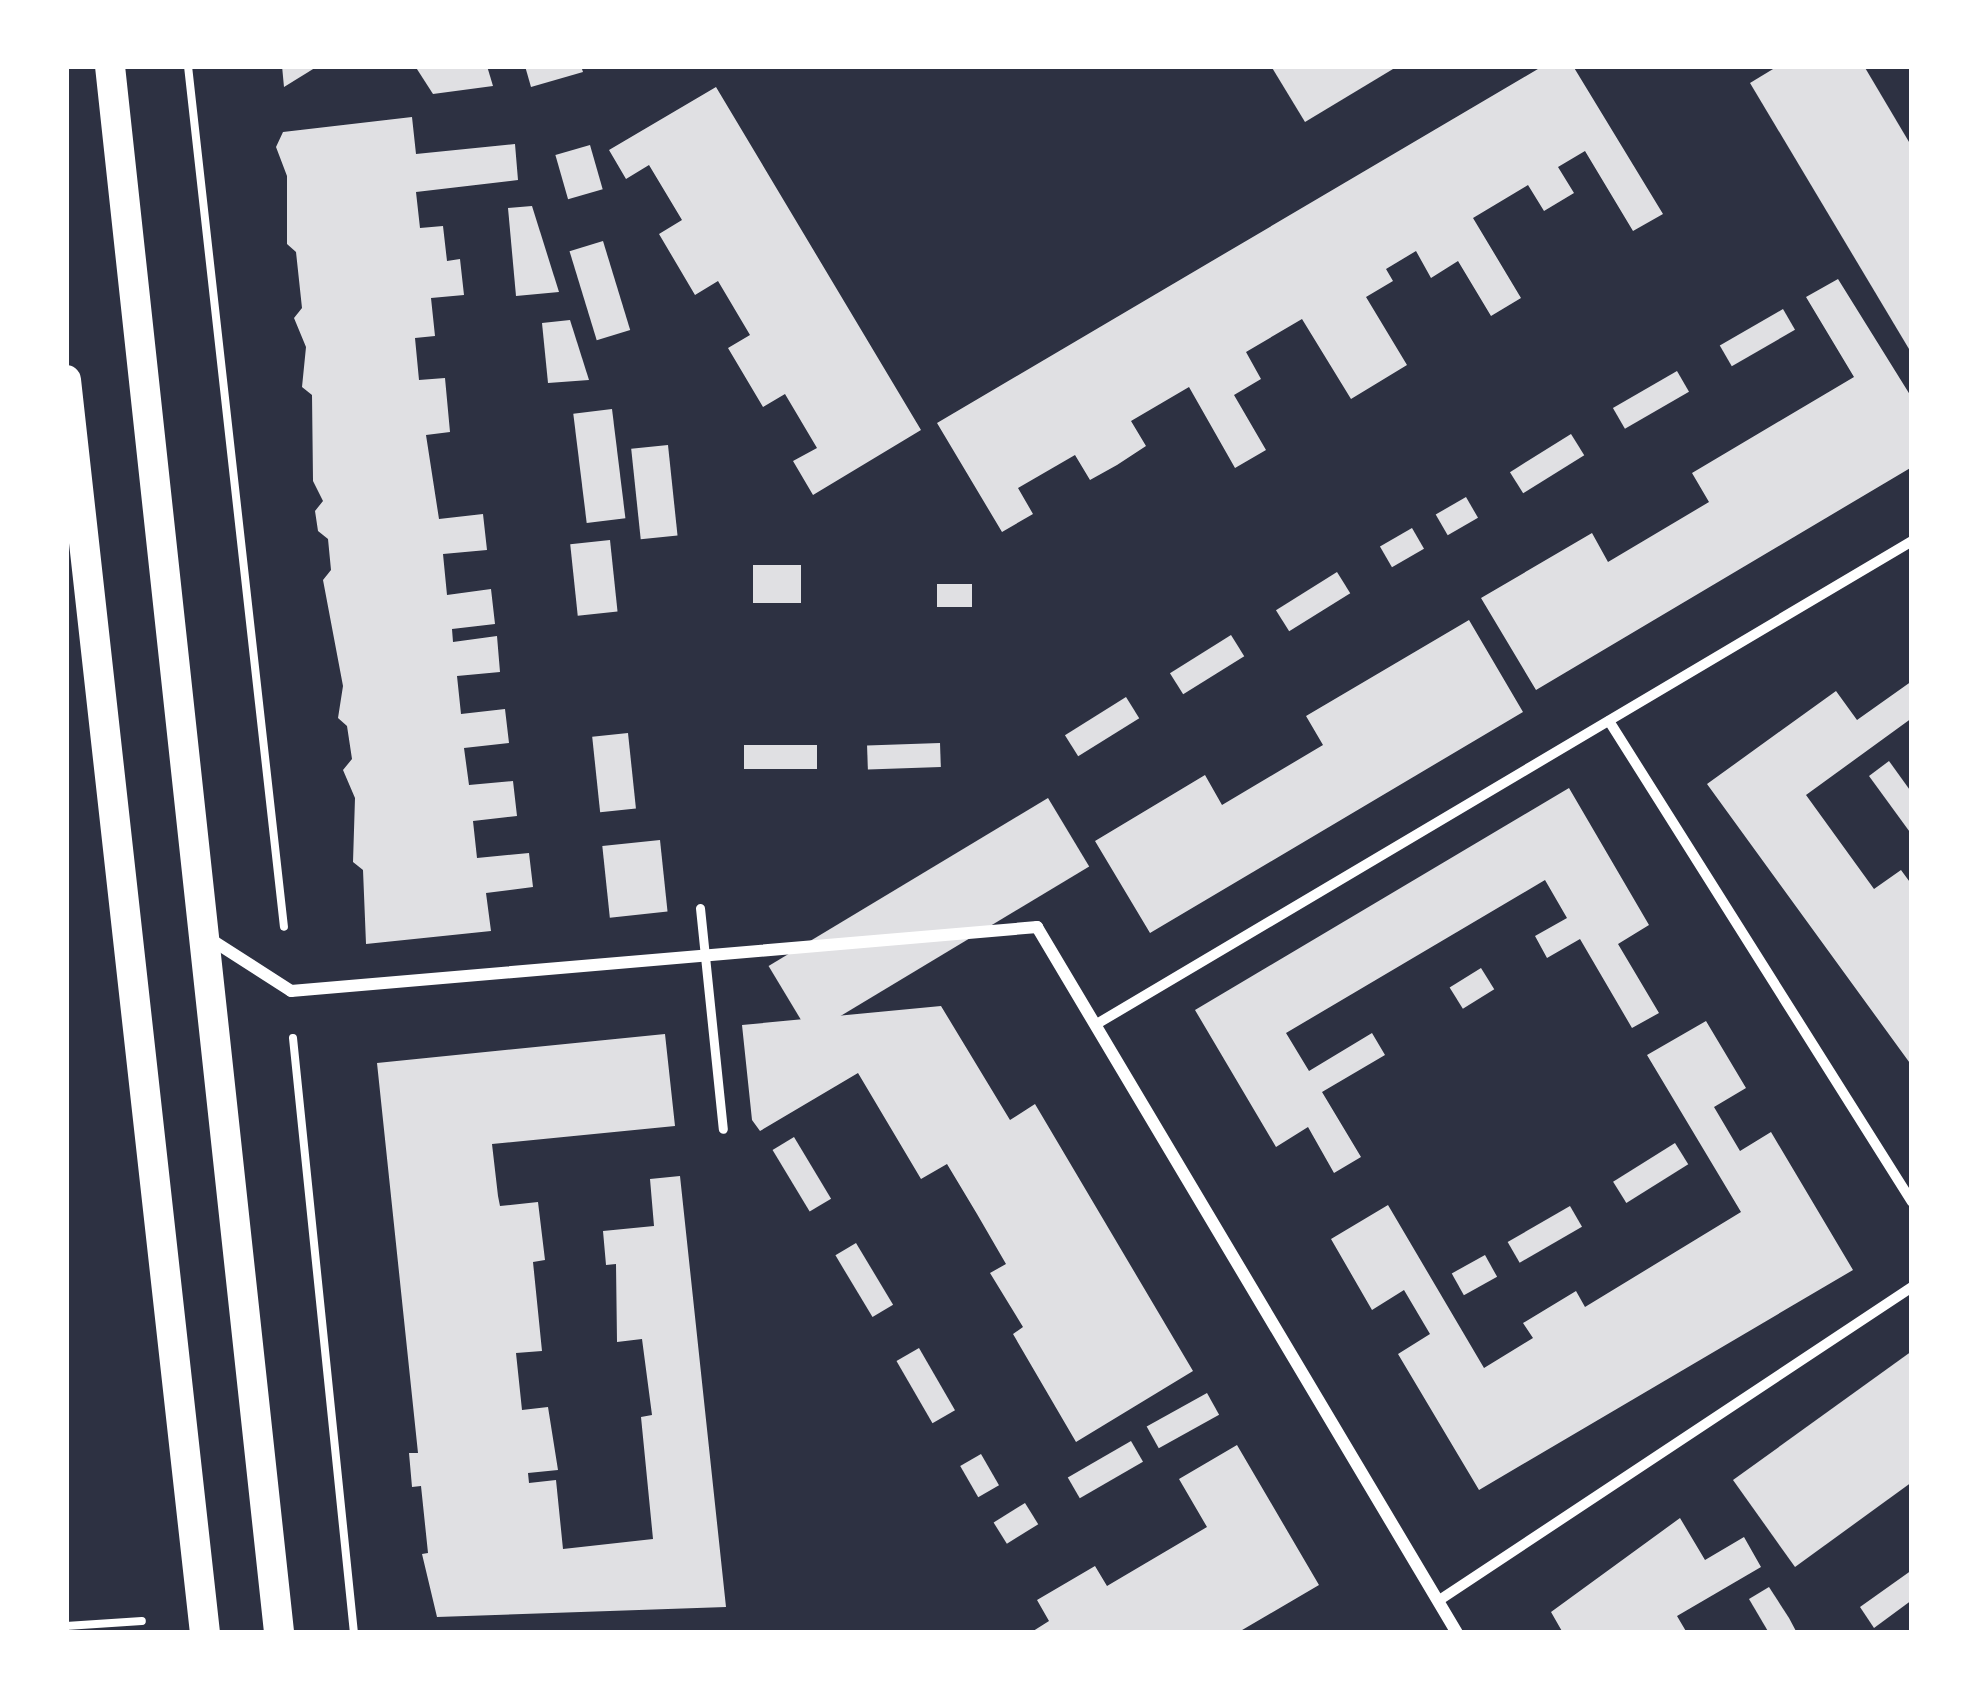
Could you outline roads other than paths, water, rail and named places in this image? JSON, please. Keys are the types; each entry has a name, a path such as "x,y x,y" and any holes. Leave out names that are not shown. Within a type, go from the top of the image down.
{"main road":[{"path":"110,66 279,1633"},
{"path":"66,380 205,1633"}],"street":[{"path":"1095,1025 1912,541"},
{"path":"1609,721 1912,1202"},
{"path":"206,936 291,991 705,961 1037,927 1457,1633"},
{"path":"1438,1601 1912,1287"}],"lane":[{"path":"700,908 723,1129"}]}
